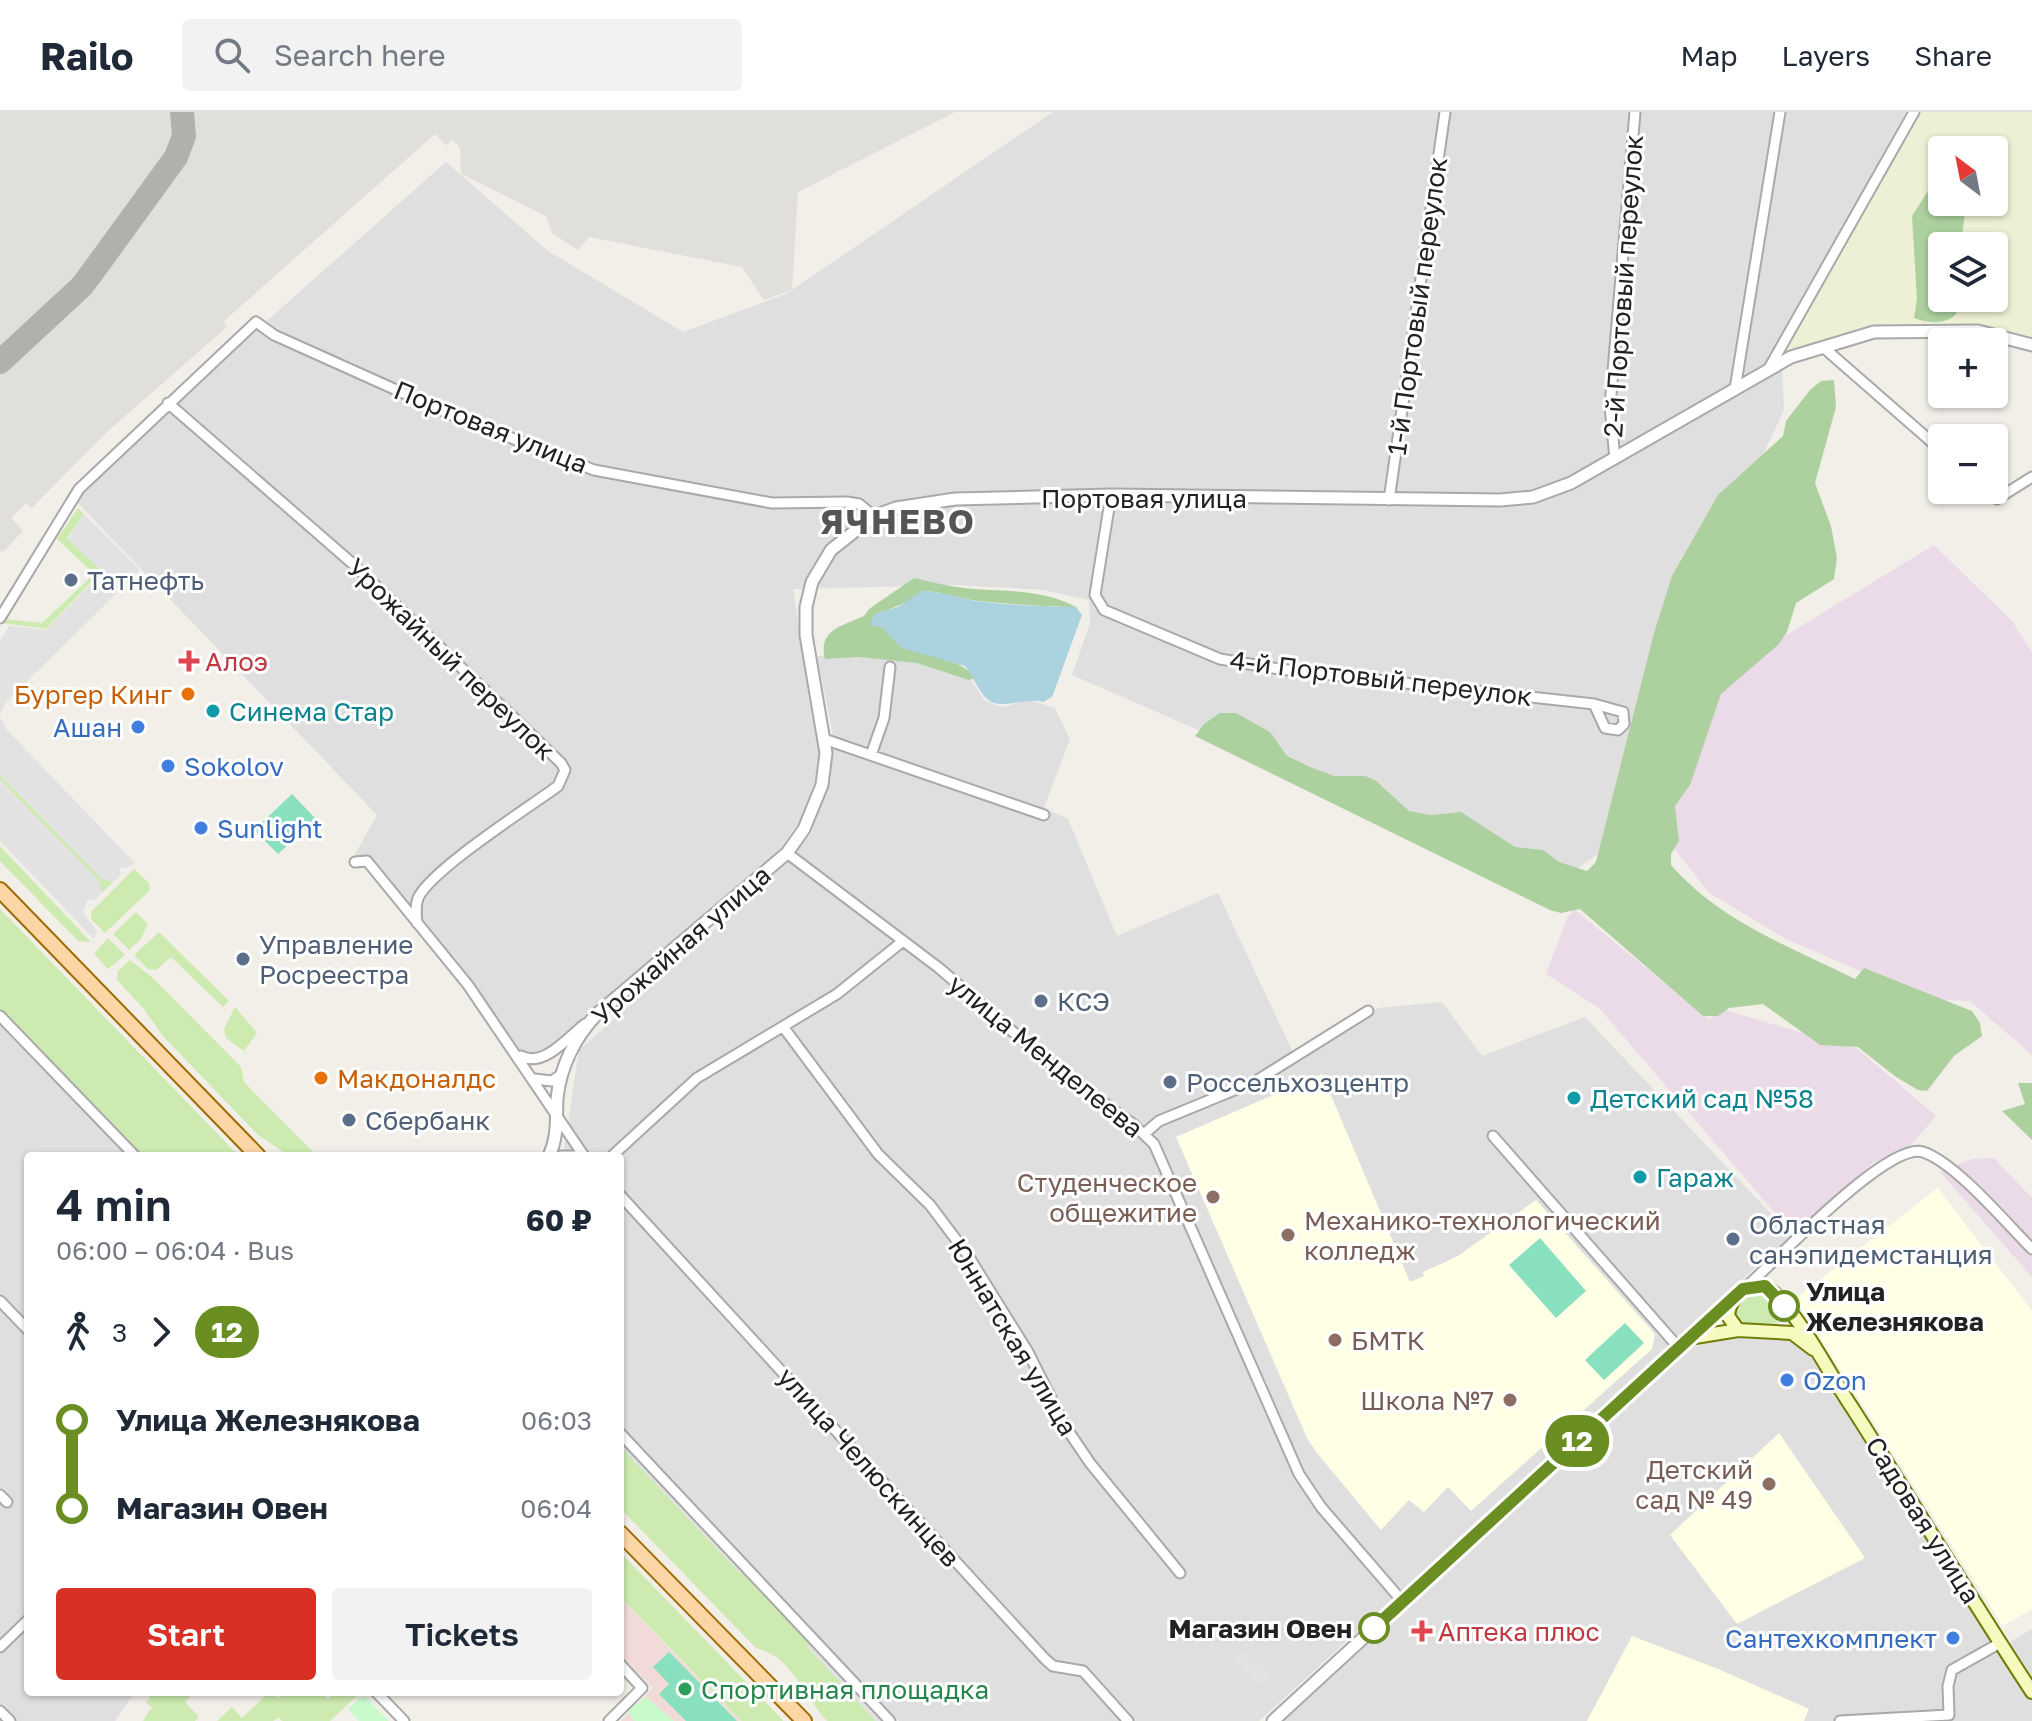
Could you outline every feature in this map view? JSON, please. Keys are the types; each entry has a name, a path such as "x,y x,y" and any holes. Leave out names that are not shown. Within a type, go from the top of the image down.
{"main road":[{"path":"0,890 254,1152"},
{"path":"1683,1344 1743,1289 1765,1286 1774,1292 1784,1306 1783,1322 1773,1330"},
{"path":"1733,1298 1728,1316 1738,1330"},
{"name":"Садовая улица","path":"1784,1306 2032,1692"},
{"path":"1683,1344 1738,1330 1773,1330 1792,1333 1813,1349"},
{"path":"624,1537 804,1721"}],"street":[{"name":"1-й Портовый переулок","path":"1389,500 1445,112"},
{"name":"2-й Портовый переулок","path":"1615,459 1610,406 1635,112"},
{"path":"1735,389 1780,112"},
{"path":"1768,370 1914,112"},
{"name":"Портовая улица","path":"168,403 256,322 274,335 452,415 594,470 772,503 847,502 859,504 874,516 896,508 955,499 1111,495 1389,500 1533,497 1571,483 1791,357 1823,347 1874,332 1963,331 1978,331 2032,345"},
{"path":"1823,347 1928,439"},
{"path":"0,618 79,489 168,403"},
{"name":"Урожайный переулок","path":"168,403 353,564 565,770 558,786 469,850 428,887 419,897 417,923"},
{"path":"2008,492 2032,477"},
{"name":"4-й Портовый переулок","path":"1111,495 1095,595 1104,610 1220,659 1279,669 1594,704"},
{"name":"Урожайная улица","path":"554,1152 562,1074 573,1046 595,1015 787,853 804,829 818,801 825,769 824,739 806,635 806,607 812,582 831,550 874,516"},
{"path":"871,755 884,718 890,667"},
{"path":"824,739 1044,815"},
{"name":"улица Менделеева","path":"787,853 903,941 1048,1062 1154,1144 1299,1474 1321,1507 1403,1602"},
{"path":"355,862 367,861 417,923 518,1054 580,1152"},
{"path":"616,1152 697,1078 837,994 903,941"},
{"path":"1144,1134 1159,1121 1256,1081 1368,1011"},
{"path":"518,1054 529,1060 541,1059 595,1015"},
{"path":"0,1016 131,1152"},
{"name":"Юннатская улица","path":"784,1028 863,1136 930,1205 967,1254 1028,1352 1065,1426 1090,1463 1180,1573"},
{"path":"535,1079 552,1081 562,1074"},
{"path":"1273,1721 1683,1344 1493,1136"},
{"path":"555,1152 564,1142 579,1152"},
{"path":"1743,1289 1879,1168 1898,1155 1916,1151 1926,1153 1958,1174 2032,1249"},
{"name":"улица Челюскинцев","path":"624,1199 1050,1664 1083,1671 1128,1721"},
{"path":"1774,1292 1770,1281 1775,1261"},
{"path":"0,1301 24,1326"},
{"path":"624,1437 890,1721"},
{"path":"0,1647 24,1624"},
{"path":"1840,1721 1949,1715 1948,1686 1952,1670 2000,1643"},
{"path":"609,1721 642,1688 624,1668"},
{"path":"380,1696 404,1721"},
{"path":"0,1711 10,1721"}],"shaded area":[{"path":"0,112 955,112 798,192 792,290 764,300 742,267 589,237 578,250 552,233 546,216 461,174 460,148 453,140 446,145 435,134 223,322 227,327 107,432 32,508 26,503 11,518 23,531 3,552 0,550"},
{"path":"1053,112 1906,112 1781,341 1784,410 1668,657 1598,854 1554,885 1072,675 1090,623 1089,600 1043,590 958,585 793,589 819,749 815,785 802,817 781,848 530,1063 355,854 377,815 74,499 110,460 446,162 548,251 683,332 786,294"},
{"path":"1917,112 2032,112 2032,338 2008,332 2008,328 1980,324 1873,326 1790,351 1786,345"},
{"path":"84,514 140,570 6,702 0,714 0,641 9,626 46,630 103,572 68,539"},
{"path":"1934,545 2013,622 2032,653 2032,1055 1970,1001 1924,999 1786,939 1708,892 1673,847 1669,798 1709,697 1755,654"},
{"path":"901,650 963,668 985,701 1002,707 1030,700 1055,708 1070,739 1044,808 1068,819 1117,936 1218,893 1298,1063 1378,1008 1442,1002 1482,1056 1585,1017 1791,1235 1259,1721 899,1721 624,1431 624,1152 564,1152 579,1050 761,888 811,834 831,778 832,730 817,656"},
{"path":"0,717 6,729 134,862 127,868 120,868 120,876 113,882 102,879 0,775"},
{"path":"0,780 100,882 102,893 95,900 87,900 83,913 97,931 94,939 0,841"},
{"path":"1575,910 1710,1020 1721,1009 1858,1049 1936,1116 1910,1146 1873,1163 1792,1233 1599,1008 1546,974 1568,916"},
{"path":"0,1018 129,1152 24,1152 24,1696 132,1696 115,1721 0,1721"},
{"path":"1322,1074 1410,1282 1424,1276 1423,1272 1458,1256 1536,1200 1655,1334 1652,1349 1471,1511 1448,1487 1424,1512 1409,1500 1381,1530 1317,1453 1307,1438 1176,1137"},
{"path":"1994,1158 2032,1198 2032,1277 1940,1172 1972,1159"},
{"path":"1938,1188 2032,1311 2032,1609 2003,1626 1795,1299"},
{"path":"1766,1332 1792,1339 1811,1351 2032,1698 2032,1721 1284,1721 1687,1350 1705,1337"},
{"name":"Детский сад № 49","path":"1779,1433 1865,1558 1737,1624 1670,1535"},
{"path":"624,1437 748,1569 739,1572 624,1450"},
{"path":"624,1602 740,1721 621,1721 653,1688 624,1659"},
{"path":"2032,1629 2032,1676 2008,1643"},
{"path":"1632,1636 1809,1709 1804,1721 1587,1721"},
{"path":"814,1640 890,1721 876,1721 807,1647"},
{"path":"1242,1650 1256,1665 1261,1661 1273,1674 1260,1686 1233,1659"}],"green space":[{"path":"1928,191 1928,216 1964,216 1963,232 1928,232 1928,312 1957,312 1945,321 1930,322 1914,318 1917,299 1912,216"},
{"path":"1834,380 1836,407 1815,483 1831,526 1837,558 1834,579 1796,603 1787,632 1779,644 1721,694 1690,785 1675,806 1679,841 1671,854 1671,865 1691,885 1734,917 1855,979 1864,968 1972,1011 1980,1023 1982,1036 1954,1056 1927,1091 1918,1090 1896,1077 1858,1047 1820,1045 1763,1004 1729,1008 1718,1016 1703,1016 1580,909 1561,913 1550,910 1195,736 1204,724 1220,713 1236,713 1270,732 1287,756 1310,767 1334,776 1365,776 1375,780 1409,811 1431,815 1461,812 1515,847 1543,850 1559,862 1587,871 1596,862 1654,633 1672,576 1718,495 1783,436 1786,421 1810,390 1821,381"},
{"path":"78,508 84,514 67,538 102,571 46,629 2,623 4,619 42,623 94,574 57,539"},
{"path":"914,578 964,588 1036,594 1076,607 979,601 922,591 912,600 878,614 886,631 897,642 951,661 976,678 969,680 917,663 859,657 825,659 825,641 834,630 864,616 869,609"},
{"path":"0,775 102,879 113,882 102,893 99,881 0,780"},
{"path":"292,794 316,819 278,854 254,830"},
{"path":"0,846 91,942 78,941 0,861"},
{"path":"134,869 149,883 150,890 105,933 91,919 91,912"},
{"path":"0,909 235,1152 136,1152 0,1013"},
{"path":"136,912 148,924 141,939 129,950 113,934"},
{"path":"159,932 229,1001 223,1007 171,957 156,970 148,969 134,955"},
{"path":"108,938 125,955 108,969 94,954"},
{"path":"130,960 153,978 241,1067 244,1082 313,1152 283,1152 257,1134 163,1036 144,1009 117,980 118,971"},
{"path":"235,1007 257,1033 244,1051 226,1038 224,1029"},
{"path":"2018,1083 2032,1083 2032,1140 2002,1111 2025,1104"},
{"path":"1540,1238 1586,1291 1556,1318 1509,1265"},
{"path":"1756,1290 1770,1296 1780,1309 1777,1323 1740,1325 1733,1309 1746,1293"},
{"path":"1625,1323 1644,1343 1604,1380 1585,1360"},
{"path":"624,1450 739,1572 746,1569 813,1641 808,1647 876,1721 827,1721 788,1668 769,1653 756,1648 624,1512"},
{"path":"624,1556 783,1721 741,1721 624,1601"},
{"name":"Спортивная площадка","path":"669,1652 737,1721 686,1721 659,1694 669,1684 653,1667"},
{"path":"150,1696 190,1696 185,1702 199,1717 195,1721 143,1721 152,1707 146,1703"},
{"path":"265,1696 325,1696 328,1699 331,1696 357,1696 330,1721 282,1721 278,1717 273,1721 217,1721 232,1707 242,1718"},
{"path":"364,1696 389,1721 359,1721 348,1709"},
{"path":"646,1697 674,1721 634,1721 627,1710"}],"water":[{"path":"922,591 1026,606 1076,607 1082,615 1052,697 1043,702 992,702 984,696 965,666 902,648 883,628 871,625 874,614 898,607"}],"taxiway":[{"path":"0,362 82,286 102,259 176,157 184,136 182,112"}],"bus line":[{"name":"12","path":"1374,1628 1743,1289 1765,1286 1784,1306"}],"place":[{"name":"Татнефть","path":"71,580"},
{"name":"Алоэ","path":"189,661"},
{"name":"Бургер Кинг","path":"188,694"},
{"name":"Синема Стар","path":"213,711"},
{"name":"Ашан","path":"138,727"},
{"name":"Sokolov","path":"168,766"},
{"name":"Sunlight","path":"201,828"},
{"name":"Управление Росреестра","path":"243,959"},
{"name":"КСЭ","path":"1041,1001"},
{"name":"Макдоналдс","path":"321,1078"},
{"name":"Россельхозцентр","path":"1170,1082"},
{"name":"Детский сад №58","path":"1574,1098"},
{"name":"Сбербанк","path":"349,1120"},
{"name":"Гараж","path":"1640,1177"},
{"name":"Студенческое общежитие","path":"1213,1197"},
{"name":"Механико-технологический колледж","path":"1288,1235"},
{"name":"Областная санэпидемстанция","path":"1733,1239"},
{"name":"Улица Железнякова","path":"1784,1306"},
{"name":"БМТК","path":"1335,1340"},
{"name":"Ozon","path":"1787,1380"},
{"name":"Школа №7","path":"1510,1400"},
{"name":"Детский сад № 49","path":"1769,1484"},
{"name":"Магазин Овен","path":"1374,1628"},
{"name":"Аптека плюс","path":"1422,1631"},
{"name":"Сантехкомплект","path":"1953,1638"},
{"name":"Спортивная площадка","path":"685,1689"}],"district":[{"name":"ЯЧНЕВО","path":"898,521"}]}
